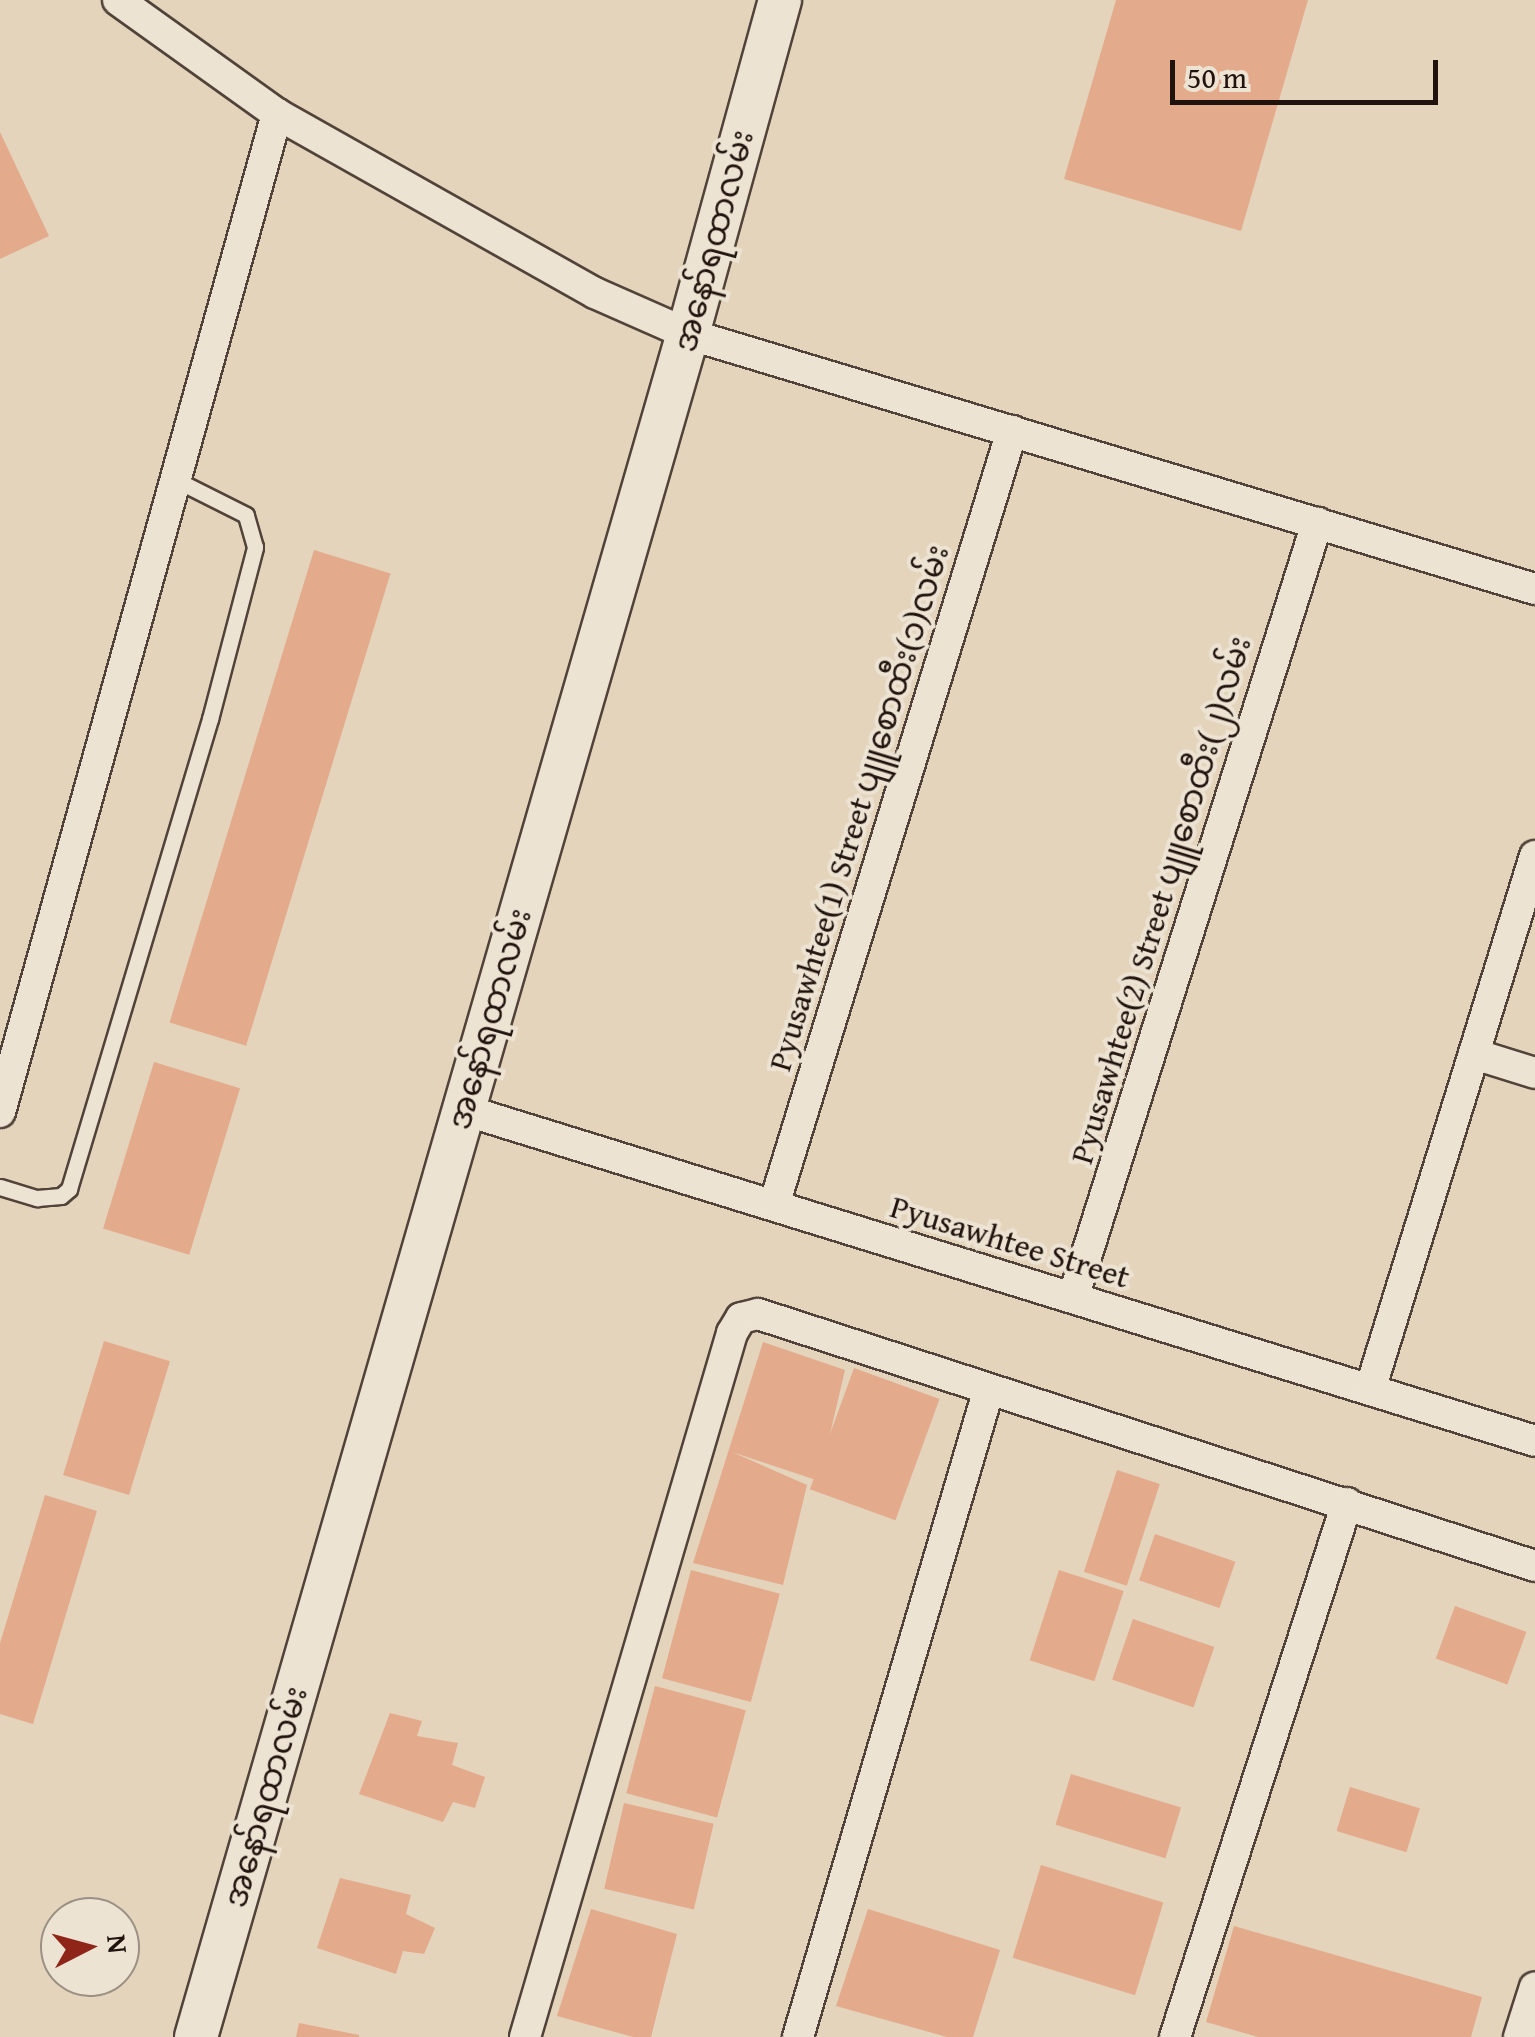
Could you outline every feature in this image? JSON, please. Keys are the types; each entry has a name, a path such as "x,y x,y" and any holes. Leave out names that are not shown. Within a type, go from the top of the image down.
{"main road":[{"name":"အနော်ရထာလမ်း","path":"196,2037 688,334 780,0"}],"street":[{"path":"118,0 277,114 596,294 688,334 1535,589"},
{"path":"0,1112 277,114"},
{"name":"Pyusawhtee(1) Street ပျူစောထီး(၁)လမ်း","path":"774,1205 1012,432"},
{"name":"Pyusawhtee(2) Street ပျူစောထီး(၂)လမ်း","path":"1073,1298 1317,524"},
{"path":"1370,1390 1535,856"},
{"path":"1474,1054 1535,1072"},
{"name":"Pyusawhtee Street","path":"464,1110 1535,1440"},
{"path":"535,2035 726,1352 741,1318 758,1314 988,1392 1535,1566"},
{"path":"798,2037 988,1392"},
{"path":"1175,2037 1346,1503"},
{"path":"1520,2037 1535,1988"}],"lane":[{"path":"0,1187 38,1198 60,1196 69,1189 199,758 254,547 246,515 176,480"}],"building":[{"path":"1116,0 1308,0 1241,231 1064,179"},
{"path":"0,132 49,236 0,259"},
{"path":"314,550 391,573 246,1046 170,1022"},
{"path":"154,1062 240,1088 189,1255 103,1228"},
{"path":"104,1341 170,1361 129,1495 63,1475"},
{"path":"763,1342 845,1370 819,1481 732,1452 807,1485 783,1585 693,1563"},
{"path":"854,1368 940,1399 895,1520 810,1489"},
{"path":"1117,1470 1160,1484 1127,1586 1084,1572"},
{"path":"45,1495 97,1511 33,1724 0,1714 0,1643"},
{"path":"1155,1534 1235,1562 1219,1608 1139,1580"},
{"path":"691,1570 780,1594 751,1702 662,1678"},
{"path":"1059,1570 1124,1591 1094,1681 1030,1660"},
{"path":"1455,1606 1526,1632 1507,1685 1436,1659"},
{"path":"1133,1619 1214,1647 1193,1708 1112,1680"},
{"path":"655,1686 746,1710 717,1818 626,1793"},
{"path":"390,1713 422,1721 417,1736 458,1743 452,1765 485,1777 475,1808 453,1802 443,1822 359,1794"},
{"path":"1071,1774 1181,1808 1165,1858 1056,1825"},
{"path":"1350,1787 1420,1808 1406,1852 1337,1831"},
{"path":"624,1803 714,1824 694,1909 604,1889"},
{"path":"1041,1865 1163,1902 1135,1995 1013,1958"},
{"path":"340,1878 411,1895 406,1914 435,1928 424,1954 403,1951 396,1974 317,1948"},
{"path":"591,1909 677,1934 651,2037 633,2037 557,2016"},
{"path":"868,1909 1000,1950 973,2037 947,2037 836,2006"},
{"path":"1234,1926 1482,1997 1471,2037 1258,2037 1206,2022"},
{"path":"299,2023 359,2035 359,2037 296,2037"}]}
